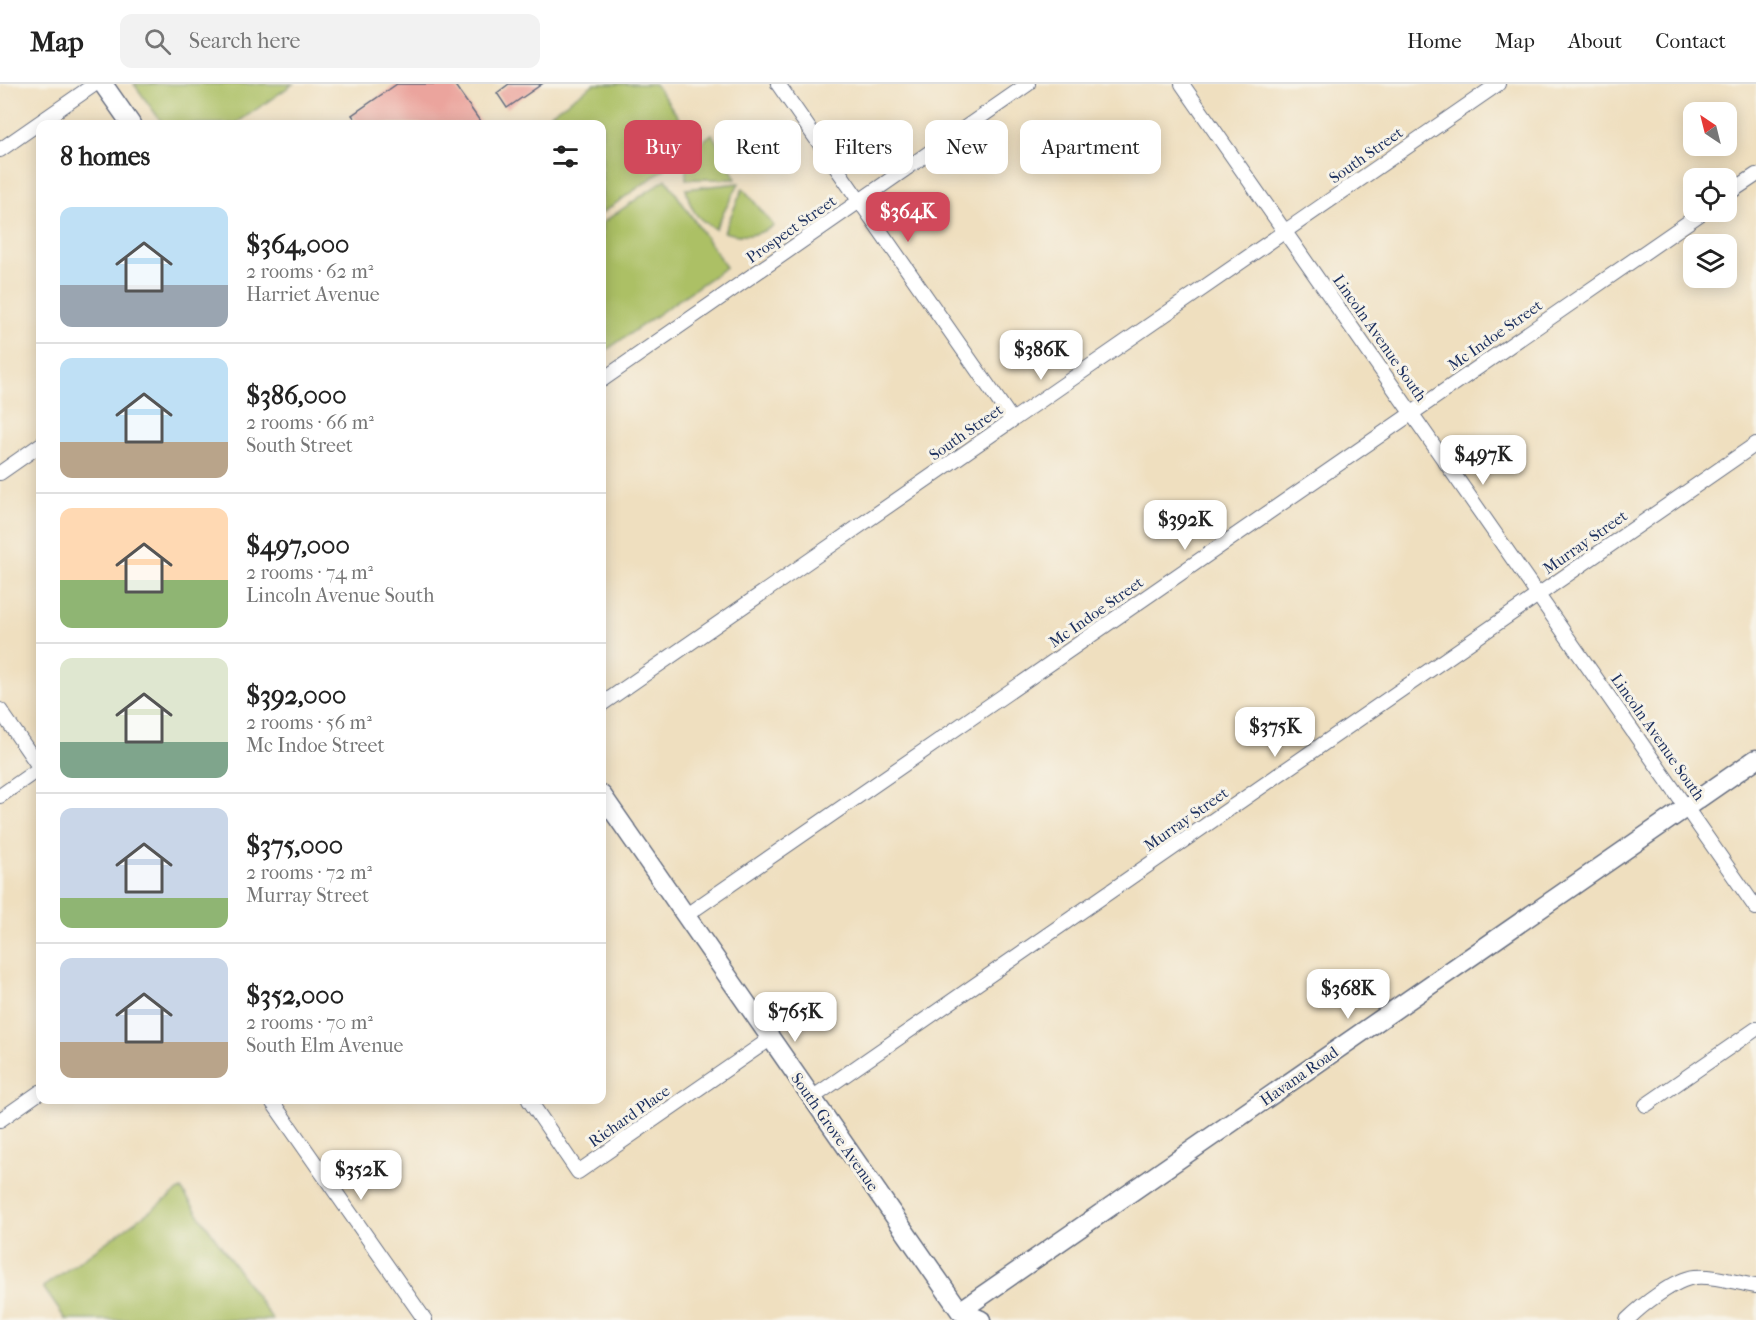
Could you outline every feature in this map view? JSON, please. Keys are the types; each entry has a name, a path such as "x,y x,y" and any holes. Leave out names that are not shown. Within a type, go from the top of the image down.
{"street":[{"path":"43,120 95,84"},
{"path":"103,84 129,120"},
{"path":"778,84 1012,420"},
{"name":"Prospect Street","path":"606,377 1028,84"},
{"name":"Lincoln Avenue South","path":"1182,84 1756,908"},
{"name":"South Street","path":"606,701 1498,84"},
{"path":"0,150 36,125"},
{"path":"1737,188 1756,175"},
{"name":"Mc Indoe Street","path":"685,916 1689,222"},
{"name":"Murray Street","path":"812,1098 1756,444"},
{"path":"0,473 36,448"},
{"path":"0,710 36,762"},
{"name":"Havana Road","path":"963,1316 1756,759"},
{"path":"0,796 36,771"},
{"name":"South Grove Avenue","path":"606,801 963,1316"},
{"path":"1646,1105 1756,1029"},
{"name":"Richard Place","path":"532,1104 578,1172 770,1039"},
{"path":"0,1120 36,1095"},
{"path":"274,1104 424,1320"},
{"path":"1627,1320 1675,1284 1688,1278 1707,1277 1756,1286"},
{"path":"963,1316 981,1320"}],"green space":[{"path":"134,84 293,84 241,120 160,120"},
{"path":"594,84 655,84 680,120 624,120 624,174 658,174 606,210 606,120 542,120"},
{"path":"712,134 714,138 714,174 733,174 736,179 686,179 686,174 702,174 702,142"},
{"path":"666,179 726,267 606,350 606,220"},
{"path":"739,183 715,229 695,213 686,189"},
{"path":"743,188 774,226 750,235 724,232"},
{"path":"181,1189 273,1320 66,1320 43,1287"}],"building":[{"path":"397,84 454,84 479,120 356,120 352,115"},
{"path":"509,84 542,84 507,108 497,93"}]}
